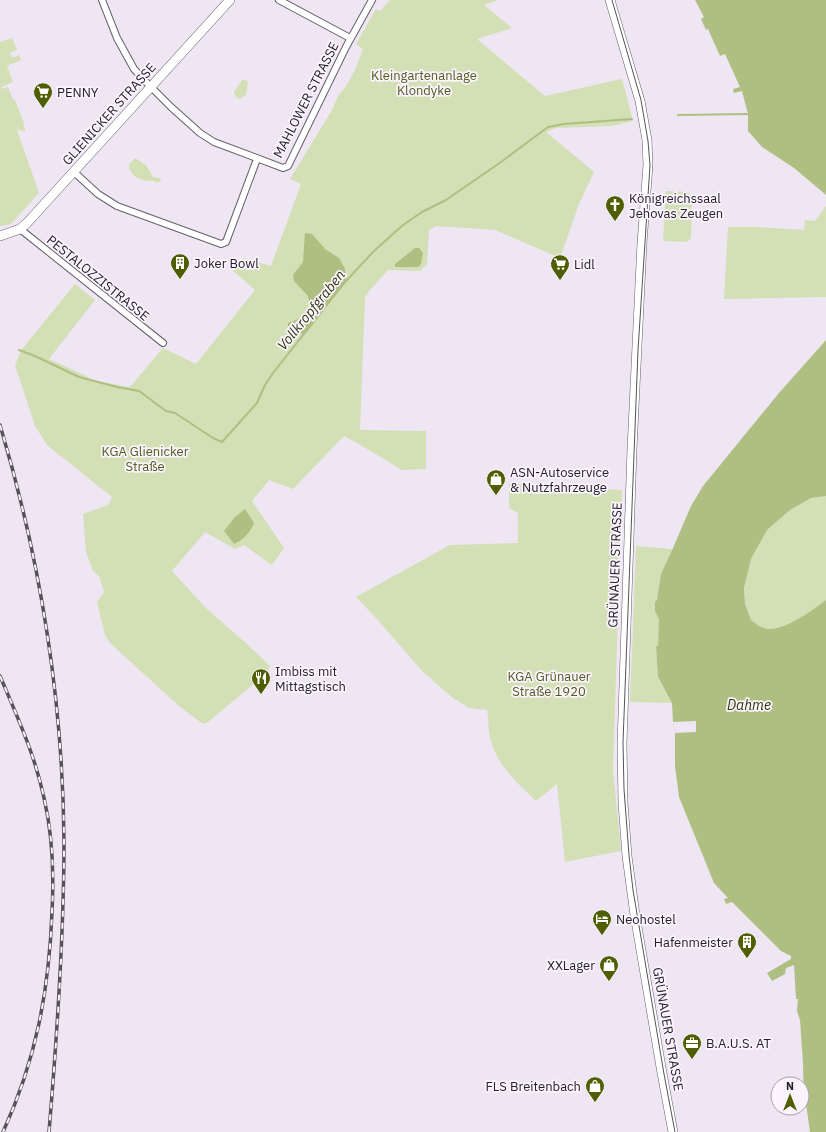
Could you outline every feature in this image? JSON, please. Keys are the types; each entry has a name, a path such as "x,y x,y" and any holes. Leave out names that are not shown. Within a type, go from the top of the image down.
{"main road":[{"name":"GLIENICKER STRASSE","path":"0,236 20,229 27,223 230,0"},
{"name":"GRÜNAUER STRASSE","path":"610,0 640,100 648,165 642,243 632,449 622,744 623,803 627,856 635,915 673,1132"}],"street":[{"name":"MAHLOWER STRASSE","path":"102,0 120,45 134,69 151,88 186,121 208,138 227,148 283,168 288,166 350,38 372,0"},
{"name":"MAHLOWER STRASSE","path":"279,0 350,38"},
{"name":"MAHLOWER STRASSE","path":"74,172 98,194 116,206 221,244 226,242 257,159"},
{"name":"PESTALOZZISTRASSE","path":"20,229 163,343"}],"green space":[{"path":"390,0 498,0 484,5 512,28 477,39 545,96 622,79 633,121 611,126 556,128 546,132 594,172 579,204 560,258 495,230 436,226 429,230 427,264 420,271 388,270 365,297 360,430 426,431 426,469 402,470 344,436 293,489 269,480 252,501 284,548 272,565 244,545 235,549 205,532 172,571 206,608 270,666 266,674 208,722 203,724 179,706 110,643 105,635 97,602 104,592 99,576 93,571 86,552 83,514 108,505 112,497 47,445 35,426 15,365 22,349 75,284 95,300 49,359 92,380 130,387 163,348 196,364 255,290 233,271 244,258 271,266 301,184 290,179 332,110 338,96 345,88 355,70 363,49 356,44 376,9 380,11"},
{"path":"12,38 17,50 10,53 12,58 19,55 21,60 7,66 13,82 1,87 2,89 8,87 24,123 23,124 26,131 17,130 39,193 11,224 1,226 0,42"},
{"path":"242,80 246,80 248,82 246,95 240,99 236,97 234,92"},
{"path":"135,158 146,165 153,177 160,178 161,181 157,183 154,181 146,181 133,175 129,164"},
{"path":"666,191 687,192 692,195 691,238 687,242 663,241"},
{"path":"826,206 826,297 724,299 728,227 804,230 805,220 815,221"},
{"name":"KGA Grünauer Straße 1920","path":"509,484 622,490 613,770 621,851 565,862 557,784 536,801 522,788 498,759 490,737 487,710 469,708 453,698 422,671 356,597 450,545 518,543 518,513 509,508"},
{"path":"826,496 826,600 813,610 788,625 771,629 761,627 751,620 745,604 744,588 751,559 767,530 790,510 811,498"},
{"path":"636,546 673,549 661,574 657,600 655,602 655,611 659,619 658,646 656,646 658,677 672,703 630,702"}],"water":[{"path":"695,0 826,0 826,195 794,168 762,147 748,131 748,114 742,91 734,93 733,89 740,87 725,54 720,56 708,29 706,30 701,19 704,17"},
{"path":"305,233 312,234 325,249 339,258 345,269 346,281 306,333 296,335 288,330 288,323 301,317 310,306 308,296 294,281 293,275 303,262"},
{"path":"415,248 419,248 423,253 421,264 418,267 395,267 395,264"},
{"name":"Dahme","path":"826,340 826,496 811,498 790,510 767,530 751,559 744,588 745,604 751,620 764,628 779,628 788,624 805,615 826,600 826,1132 810,1132 808,1116 810,1116 810,1076 803,1076 800,1020 797,1011 798,999 796,999 794,965 786,968 785,974 772,981 767,973 791,959 791,956 781,951 732,902 726,904 724,899 728,898 714,883 679,797 675,766 675,733 672,703 658,677 656,646 658,646 659,619 655,611 655,602 657,600 661,574 691,506 703,486 779,393"},
{"path":"245,509 254,523 246,536 234,544 224,531 235,517"}],"pier":[{"path":"696,721 696,732 675,733 673,722"}],"waterway":[{"name":"Vollkropfgraben","path":"678,115 749,114"},
{"name":"Vollkropfgraben","path":"19,350 79,377 139,391 166,411 175,413 213,438 222,442 257,403 265,385 273,373 346,281 374,251 403,225 422,212 446,200 548,127 564,124 632,119"}],"tram line":[{"path":"612,0 641,100 648,141 650,165 638,350 623,742 624,789 633,890 675,1132"}],"railway":[{"path":"0,425 27,527 38,579 54,683 63,789 63,915 49,1132"},
{"path":"0,676 36,766 47,812 52,855 53,884 48,970 39,1025 24,1078 3,1132"}],"place":[{"name":"PENNY","path":"43,109"},
{"name":"Königreichssaal Jehovas Zeugen","path":"615,222"},
{"name":"Joker Bowl","path":"180,280"},
{"name":"Lidl","path":"560,281"},
{"name":"ASN-Autoservice & Nutzfahrzeuge","path":"496,496"},
{"name":"Imbiss mit Mittagstisch","path":"261,695"},
{"name":"Neohostel","path":"602,936"},
{"name":"Hafenmeister","path":"747,959"},
{"name":"XXLager","path":"609,982"},
{"name":"B.A.U.S. AT","path":"692,1060"},
{"name":"FLS Breitenbach","path":"595,1103"}],"park label":[{"name":"Kleingartenanlage Klondyke","path":"424,82"},
{"name":"KGA Glienicker Straße","path":"145,458"}]}
